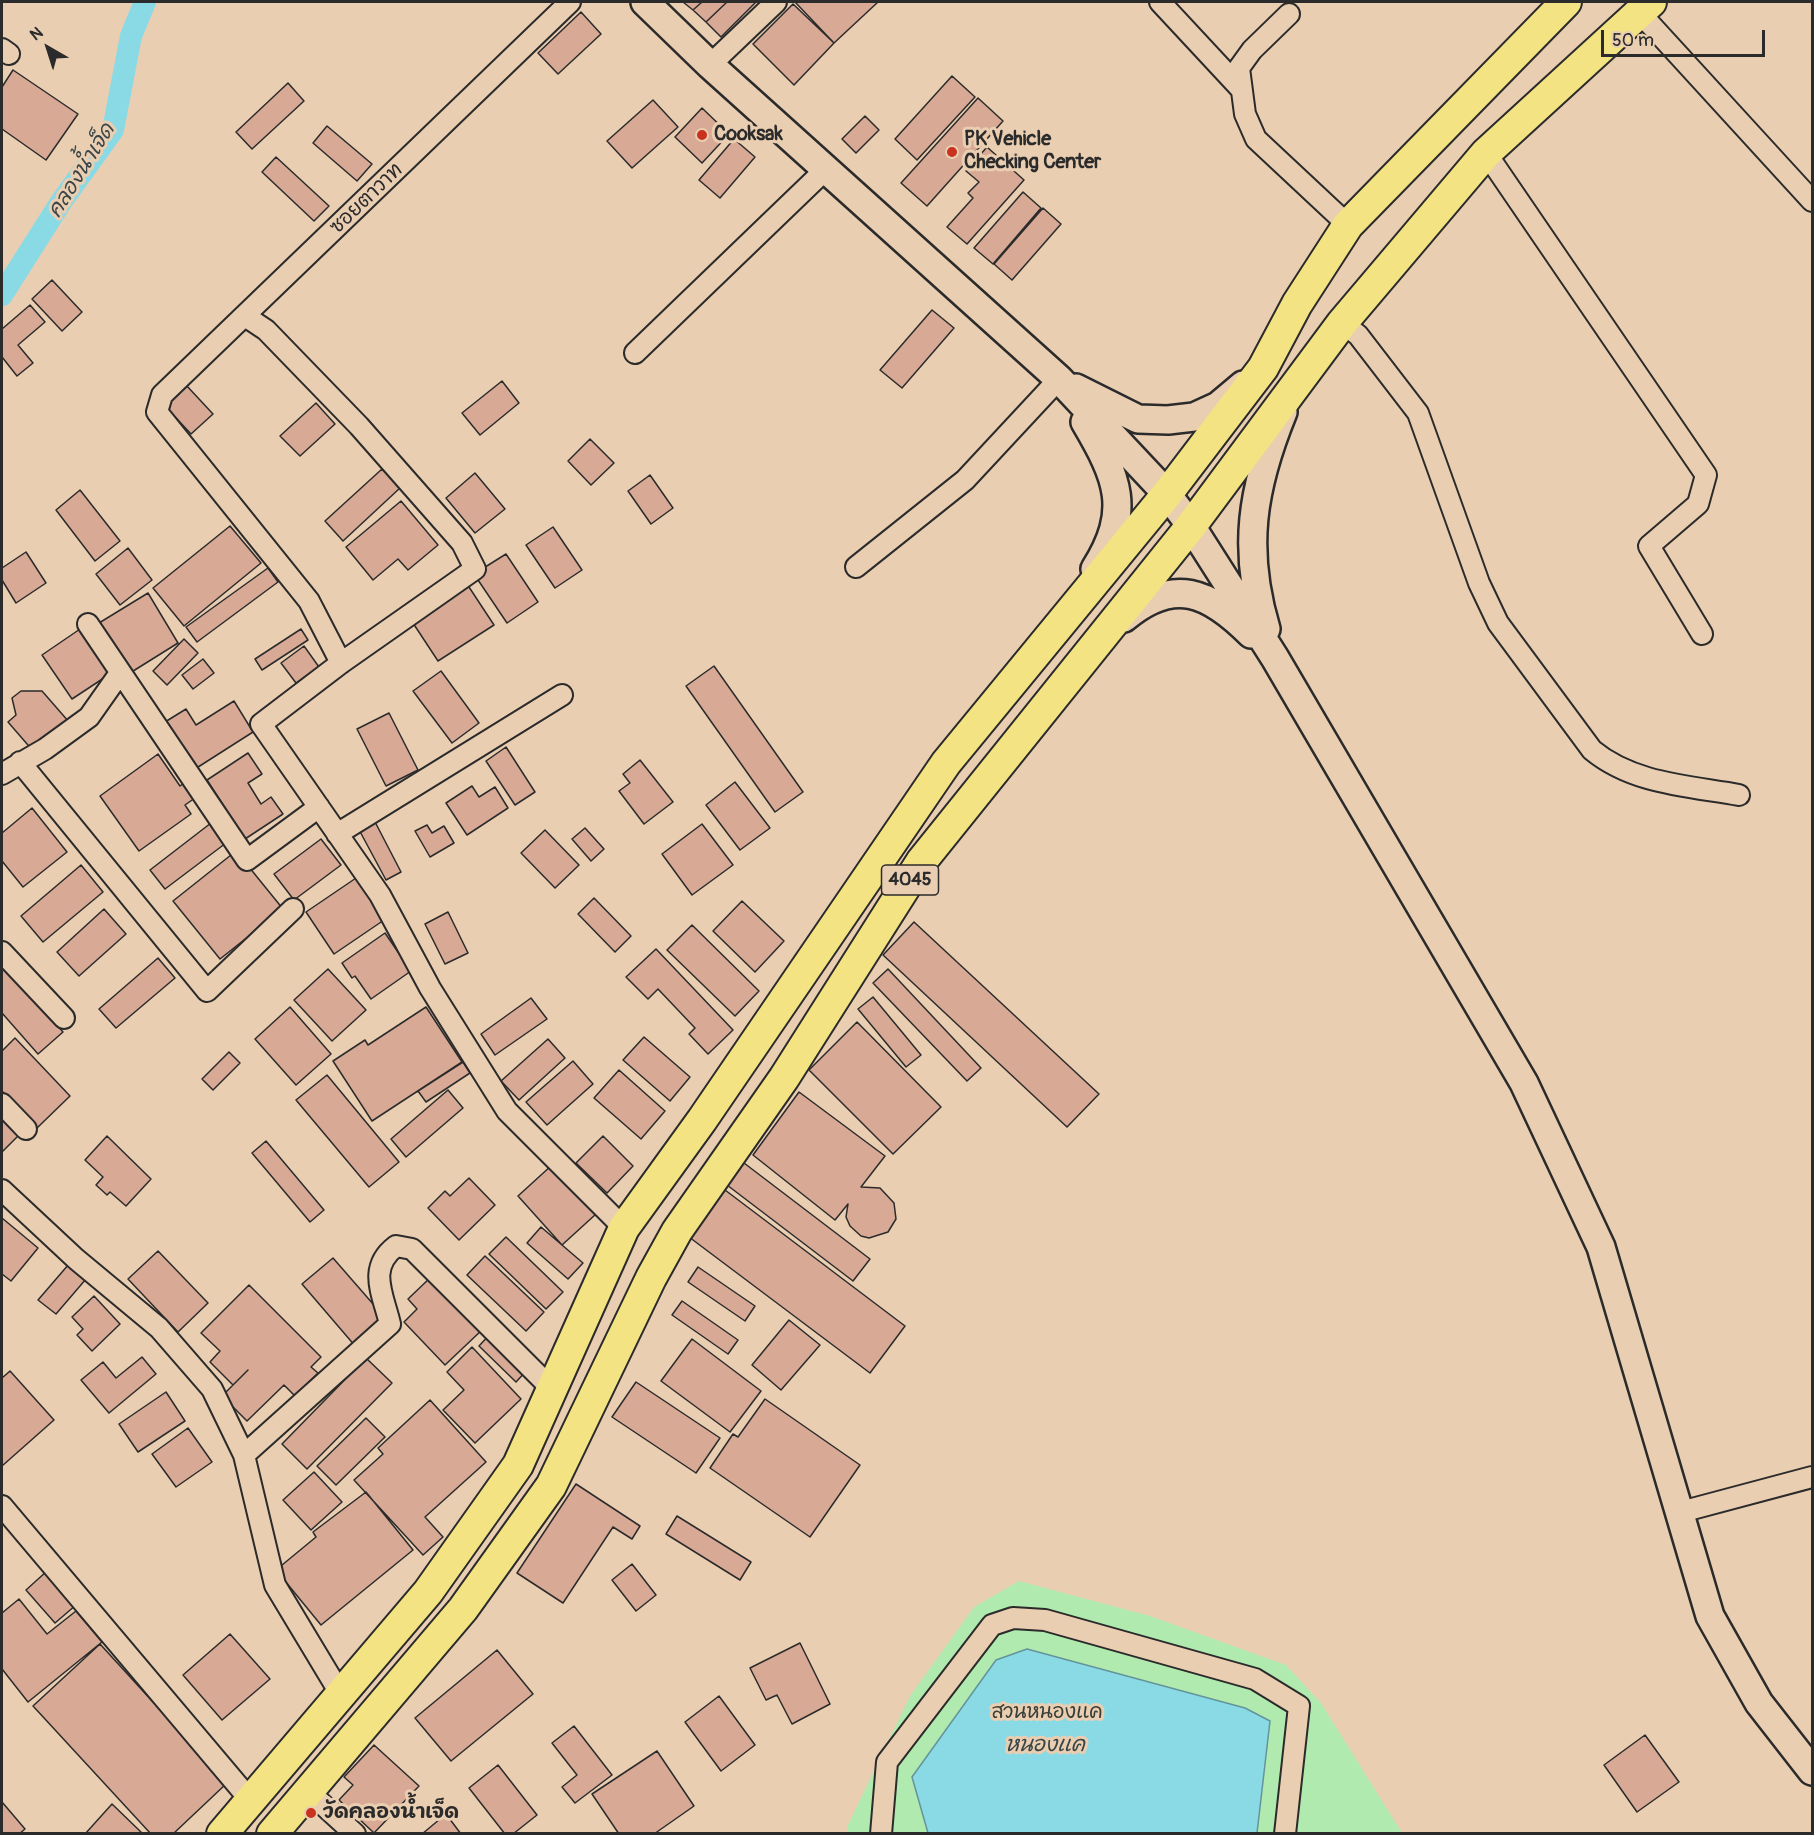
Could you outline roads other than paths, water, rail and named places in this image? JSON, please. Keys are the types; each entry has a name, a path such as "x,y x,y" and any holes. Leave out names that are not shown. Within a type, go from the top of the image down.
{"main road":[{"name":"4045","path":"222,1833 428,1592 512,1474 553,1390 624,1228 702,1120 946,764 1167,494 1263,368 1297,304 1348,225 1566,2"},
{"name":"4045","path":"272,1833 463,1609 551,1486 676,1231 784,1078 921,862 1191,526 1342,323 1486,153 1646,7"}],"street":[{"name":"ซอยตาวาท","path":"341,663 309,601 158,412 162,395 570,2"},
{"path":"645,2 825,170 1059,379 1167,494 1191,526 1275,658 1524,1083 1601,1247 1648,1403 1677,1513 1710,1616 1759,1703 1812,1771"},
{"path":"710,65 776,2"},
{"path":"1160,2 1240,88"},
{"path":"1646,7 1812,201"},
{"path":"1289,14 1252,50 1239,68 1245,114 1256,139 1348,225"},
{"path":"1486,153 1706,475 1698,504 1649,546 1702,634"},
{"path":"635,353 825,170"},
{"path":"244,315 266,330 359,426 462,543 475,569 341,663 261,724 381,895 430,988 507,1111 624,1228"},
{"path":"1342,323 1358,335 1418,413 1479,583 1498,624 1593,750 1610,765 1634,775 1739,795"},
{"path":"1059,379 1138,418 1168,420 1194,417 1218,406 1263,368"},
{"path":"856,567 965,480 1059,379"},
{"path":"1055,630 1110,545 1118,514 1115,483 1103,452 1059,379"},
{"path":"1275,658 1256,595 1252,552 1254,507 1265,457 1292,390"},
{"path":"1104,635 1140,604 1156,595 1180,592 1207,601 1236,619 1275,658"},
{"path":"88,624 248,860 319,807"},
{"path":"2,774 45,749 89,717 120,673"},
{"path":"338,834 562,695"},
{"path":"20,762 207,991 293,909"},
{"path":"2,952 64,1018"},
{"path":"2,1104 26,1129"},
{"path":"2,1190 76,1259 159,1328 212,1389 244,1455 274,1585 340,1693"},
{"path":"244,1455 390,1324 378,1276 384,1255 396,1246 412,1249 553,1390"},
{"path":"1677,1513 1812,1477"},
{"path":"2,1506 251,1801"},
{"path":"881,1833 887,1762 992,1625 1013,1618 1045,1620 1255,1679 1299,1706 1285,1833"},
{"path":"309,1792 355,1833"}],"water":[{"name":"หนองแค","path":"1027,1649 1245,1708 1270,1721 1257,1833 928,1833 912,1777 996,1660"}],"waterway":[{"name":"คลองน้ำเจ็ด","path":"2,295 61,202 113,130 131,36 145,2"}],"place":[{"name":"Cooksak","path":"702,135"},
{"name":"PK Vehicle Checking Center","path":"952,152"},
{"name":"วัดคลองน้ำเจ็ด","path":"311,1813"}],"park label":[{"name":"สวนหนองแค","path":"1047,1713"}]}
